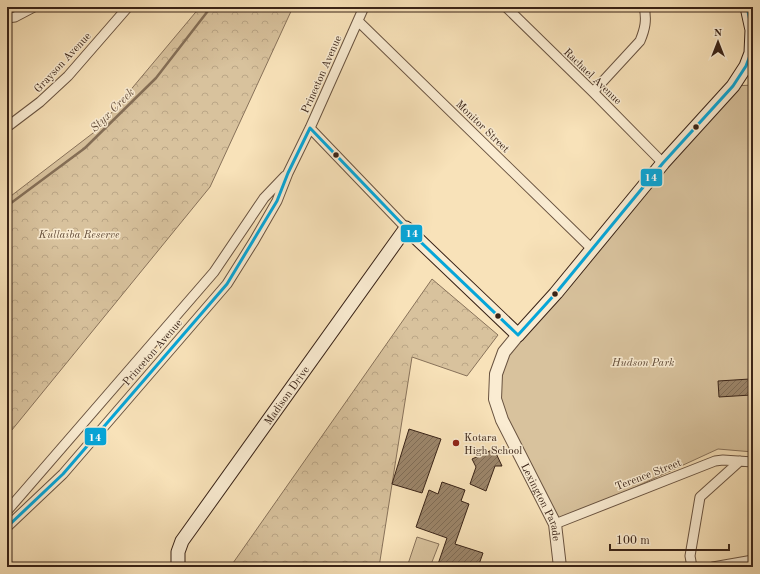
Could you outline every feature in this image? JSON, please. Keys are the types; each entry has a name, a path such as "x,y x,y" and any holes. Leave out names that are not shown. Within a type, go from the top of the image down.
{"main road":[{"name":"Lexington Parade","path":"518,335 556,293 663,163 733,86 746,66 751,54 752,30 747,7"},
{"path":"406,228 518,335"},
{"name":"Madison Drive","path":"178,567 178,552 182,541 406,228"}],"street":[{"path":"7,18 34,7"},
{"name":"Grayson Avenue","path":"7,127 40,102 68,76 128,7"},
{"name":"Princeton Avenue","path":"7,527 63,474 228,284 277,201 288,172 310,128 364,7"},
{"name":"Rachael Avenue","path":"506,7 663,163"},
{"path":"593,92 640,41 646,21 644,7"},
{"name":"Monitor Street","path":"358,21 592,249"},
{"path":"310,128 406,228"},
{"name":"Princeton Avenue","path":"7,511 214,272 264,198 288,172"},
{"name":"Lexington Parade","path":"518,335 504,352 496,374 495,399 502,420 555,524 560,567"},
{"path":"692,567 690,556 700,497 740,461"},
{"name":"Terence Street","path":"555,524 714,462 753,462"},
{"path":"713,567 753,560"}],"green space":[{"name":"Kullaiba Reserve","path":"200,7 293,7 210,187 7,436 7,199 97,130"},
{"name":"Hudson Park","path":"753,85 753,452 718,449 555,524 495,399 504,352 733,86"},
{"path":"432,279 498,335 467,376 412,357 379,567 234,567 233,563"},
{"path":"417,537 439,544 430,567 407,567"}],"building":[{"path":"750,379 751,395 719,397 718,381"},
{"path":"409,429 441,439 422,493 392,484"},
{"path":"494,449 502,466 495,466 486,491 470,484 476,467 472,459"},
{"path":"442,482 465,490 461,501 469,504 455,544 483,553 478,567 437,567 447,538 416,527 429,490 438,494"}],"waterway":[{"name":"Styx Creek","path":"7,206 85,148 156,78 211,7"}],"transit line":[{"name":"14","path":"518,335 556,293 663,163 733,86 746,66 751,53 752,30 747,7"},
{"name":"14","path":"310,128 406,228 518,335"},
{"name":"14","path":"7,527 63,474 227,284 277,201 288,173 310,128"}],"place":[{"name":"Kotara High School","path":"456,443"}]}
